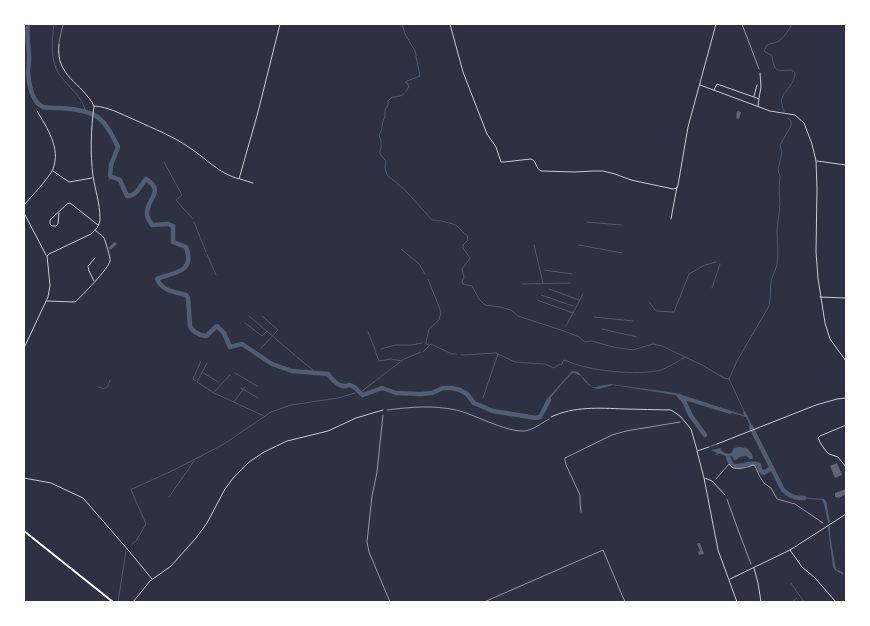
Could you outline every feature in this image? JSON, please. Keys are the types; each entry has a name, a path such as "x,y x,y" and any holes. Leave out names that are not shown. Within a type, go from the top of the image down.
{"main road":[{"path":"24,531 114,602"}],"street":[{"path":"47,256 88,236 98,226 100,216 91,156 94,106 88,96 62,68 58,54 58,44 63,24"},
{"path":"239,179 280,24"},
{"path":"450,24 463,72 485,129 496,147 502,162 531,159 541,171 602,171 667,188 673,189 677,187"},
{"path":"671,219 685,139 716,24"},
{"path":"758,106 761,87 760,73"},
{"path":"700,84 772,111 794,114 804,123 816,161 816,252 820,297 828,332 846,361"},
{"path":"714,90 717,84 759,98"},
{"path":"754,97 756,85"},
{"path":"94,106 124,114 166,134 192,149 223,173 252,183"},
{"path":"24,205 52,170 55,159 55,150 48,130 37,111"},
{"path":"816,161 846,165"},
{"path":"52,170 69,182 93,178"},
{"path":"59,213 57,225 51,226 50,220 70,203 98,226"},
{"path":"24,213 47,256 50,285 47,301 24,348"},
{"path":"47,301 74,302 95,282 109,264 111,260 106,241 95,230"},
{"path":"95,258 88,266 95,282"},
{"path":"820,297 846,298"},
{"path":"697,451 826,402 846,399"},
{"path":"551,417 566,411 600,408 671,410 683,419 692,429 718,550 737,602"},
{"path":"133,602 152,579 171,566 196,538 228,484 256,457 287,441 325,432 356,418 383,410"},
{"path":"846,425 818,438 826,451 838,458 846,467"},
{"path":"24,478 51,483 84,498 152,579"},
{"path":"704,478 713,481 725,495"},
{"path":"729,580 808,540 846,514"},
{"path":"790,550 802,567 815,578 836,602"},
{"path":"754,568 758,580 760,602"}],"path":[{"path":"742,24 760,73"},
{"path":"390,602 369,552 367,542 383,410 425,406 447,408 465,412 499,426 519,431 528,430 551,417"},
{"path":"581,512 580,495 564,460 566,458 590,445 619,433 682,422"},
{"path":"713,481 729,464 732,468 753,465 777,499 795,504 827,526"},
{"path":"725,495 754,568"},
{"path":"484,602 603,550 625,602"}],"water":[{"path":"572,371 578,372 592,387 610,384 676,393 744,415 743,412 745,411 754,430 752,430 746,417 684,400 675,395 613,385 599,389 593,388 585,382 581,376 574,373 571,374 548,403 546,403 547,399"},
{"path":"720,448 723,452 729,454 734,448 747,448 752,454 753,459 746,456 734,460 731,455 732,462 729,463 726,456 715,455 717,453 711,450"},
{"path":"799,497 824,499 830,522 828,523 822,500"},
{"path":"830,525 836,569 844,573 843,575 833,567 828,528"}],"building":[{"path":"737,111 741,112 739,119 736,118"},
{"path":"115,242 117,244 110,250 110,246"},
{"path":"837,463 842,475 835,478 830,466"},
{"path":"846,489 846,494 839,498 835,497 835,493"},
{"path":"698,543 700,543 704,554 699,555"}],"waterway":[{"path":"28,24 28,78 32,93 39,105 87,112 100,119 118,147 111,165 110,176 120,180 127,196 136,192 146,179 152,184 155,192 147,209 149,220 152,225 168,224 173,226 173,242 186,247 188,256 188,262 181,270 157,279 165,289 186,295 188,298 190,326 195,332 206,336 217,326 224,333 230,347 242,344 272,364 292,371 328,374 337,384 352,386 363,395 382,388 396,393 420,394 432,393 443,388 451,388 460,390 467,394 474,403 493,411 536,418 540,417 549,400"},
{"path":"54,24 52,50 56,69 79,97 86,113"},
{"path":"402,24 405,34 415,51 420,76 407,81 409,86 406,92 400,96 392,97 388,101 379,135 381,142 380,153 386,161 387,175 405,190 432,220 455,225 467,235 468,240 463,245 463,248 470,258 462,269 463,284 472,286 479,299 485,305 511,310 518,316 564,331 579,337 585,342 592,341 633,350 653,344 662,346 729,379"},
{"path":"784,111 782,97 791,85 795,73 792,70 777,70 772,56 764,51 767,45 778,42 787,33 792,24"},
{"path":"744,411 729,379 737,361 769,306 771,281 777,265 778,253 777,231 780,204 780,176 778,170 782,152 780,145 791,126 791,121 788,118"},
{"path":"164,162 182,195 176,200 193,219"},
{"path":"194,222 206,252"},
{"path":"587,222 621,225"},
{"path":"534,245 543,283"},
{"path":"579,245 622,253"},
{"path":"401,249 419,264 425,274"},
{"path":"207,254 216,275"},
{"path":"649,302 656,311 674,312 689,274 705,265 716,262"},
{"path":"712,288 720,264"},
{"path":"544,270 572,274"},
{"path":"428,279 441,312 439,320 429,329 426,342 429,345"},
{"path":"523,284 570,283"},
{"path":"549,289 579,300"},
{"path":"566,326 583,294"},
{"path":"541,295 573,306"},
{"path":"537,300 573,313"},
{"path":"249,316 313,370"},
{"path":"261,348 278,330 262,316"},
{"path":"594,317 633,321"},
{"path":"245,323 262,336 267,331"},
{"path":"602,329 637,337"},
{"path":"368,332 376,352"},
{"path":"381,349 395,345 422,343"},
{"path":"423,352 431,344 456,354"},
{"path":"362,391 404,359 421,352"},
{"path":"376,353 379,361 391,359 402,361"},
{"path":"461,355 496,353 515,362 545,364 554,368 565,360 599,370 639,373 661,370 685,357"},
{"path":"483,398 498,354"},
{"path":"196,381 193,379 201,361"},
{"path":"207,363 197,382 214,393 264,416"},
{"path":"202,372 218,382"},
{"path":"235,373 257,386"},
{"path":"214,392 230,375"},
{"path":"99,387 106,388 110,380"},
{"path":"234,402 245,387"},
{"path":"241,388 258,398"},
{"path":"132,489 224,444 271,412 291,405 338,398 355,393"},
{"path":"679,396 705,435"},
{"path":"751,427 783,490 793,497 804,498"},
{"path":"728,457 734,466 755,464 759,465 763,473 772,468"},
{"path":"169,497 194,461"},
{"path":"132,489 146,524 136,541 132,544"},
{"path":"118,602 126,551"},
{"path":"791,583 804,602"},
{"path":"792,602 797,598"}]}
